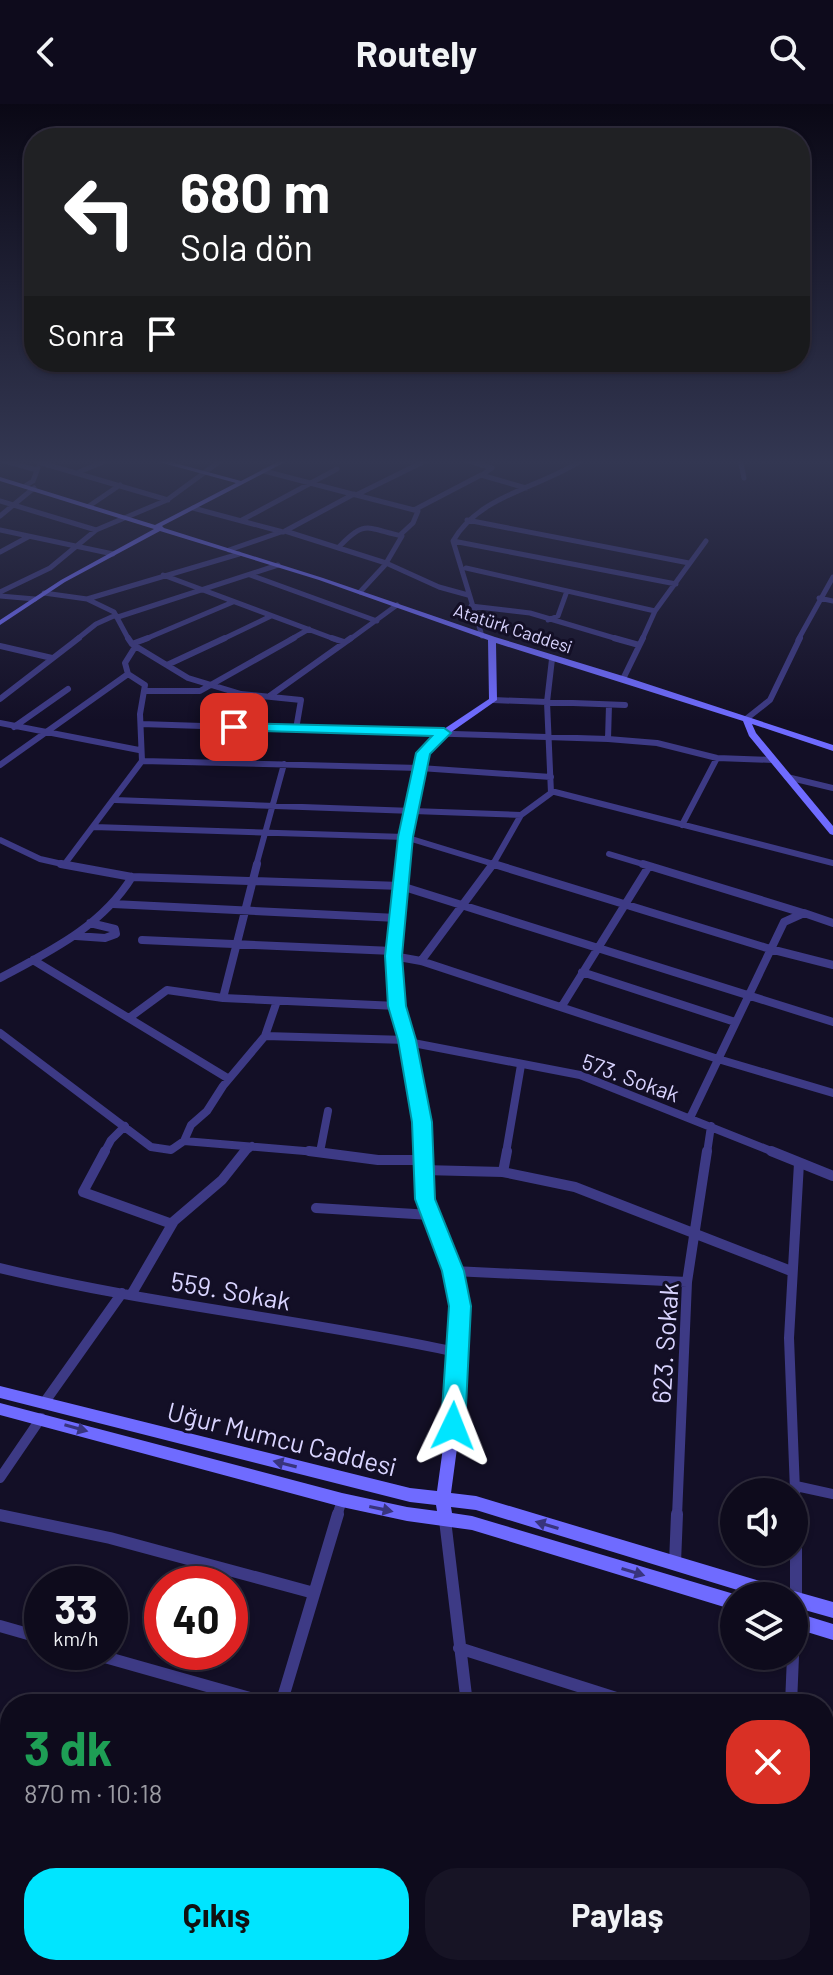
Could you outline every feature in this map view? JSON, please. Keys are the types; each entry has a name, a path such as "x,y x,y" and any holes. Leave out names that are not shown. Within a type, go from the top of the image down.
{"street":[{"path":"0,594 50,568 75,546"},
{"path":"76,546 113,554"},
{"path":"0,623 44,593 126,546"},
{"name":"Atatürk Caddesi","path":"217,546 360,592 487,638 833,748"},
{"path":"229,550 240,546"},
{"path":"333,546 468,595"},
{"path":"360,592 397,546"},
{"path":"456,546 466,568 471,606 487,638 493,700"},
{"path":"481,546 676,584"},
{"path":"603,546 689,563"},
{"path":"623,679 655,611 702,546"},
{"path":"87,599 239,554"},
{"path":"0,699 96,624 278,565"},
{"path":"466,568 655,611"},
{"path":"248,574 377,621"},
{"path":"163,575 344,642"},
{"path":"833,577 819,598 770,700 746,719 752,734 833,832"},
{"path":"548,620 558,616 567,591"},
{"path":"44,593 87,599 117,616 125,637 134,646 210,687 241,694 301,700 296,729"},
{"path":"0,594 35,599"},
{"path":"819,598 833,601"},
{"path":"64,865 142,761 139,750 145,685 128,674 125,663 134,646 234,602"},
{"path":"471,606 483,604 639,645"},
{"path":"271,695 397,605"},
{"path":"167,665 271,616"},
{"path":"145,691 184,692 210,687 309,629"},
{"path":"0,646 52,658"},
{"path":"551,791 547,702 552,659"},
{"path":"0,765 128,674"},
{"path":"14,727 68,689"},
{"path":"466,1694 443,1500 453,1426 460,1306 453,1271 425,1199 422,1122 408,1041 397,1006 393,954 405,837 423,753 444,733 493,700 625,705"},
{"path":"608,739 609,705"},
{"path":"0,723 139,750"},
{"path":"141,724 608,739 657,743 717,758 773,760"},
{"path":"682,825 717,758"},
{"path":"142,761 420,768 551,777"},
{"path":"223,998 255,882 270,807 284,764"},
{"path":"787,777 833,788"},
{"path":"551,791 833,863"},
{"path":"421,961 494,863 521,815 551,791"},
{"path":"115,800 521,815"},
{"path":"94,827 405,837 770,949 833,965"},
{"path":"0,840 40,859 132,877 401,886 833,1022"},
{"path":"609,854 833,923"},
{"path":"562,1006 649,866"},
{"path":"0,978 76,936 113,904 132,877"},
{"path":"113,904 247,908 397,918"},
{"path":"690,1118 784,922 804,913"},
{"path":"76,936 105,938 116,934 115,929 90,923"},
{"path":"142,940 393,954 833,1093"},
{"path":"33,960 229,1079"},
{"path":"582,972 735,1022"},
{"path":"129,1018 167,990 223,998 397,1006"},
{"path":"0,1033 157,1150 171,1150 184,1141 191,1125 207,1111 265,1036 277,1001"},
{"name":"573. Sokak","path":"265,1036 408,1041 580,1075 833,1176"},
{"path":"503,1172 521,1065"},
{"path":"320,1152 328,1111"},
{"path":"125,1126 111,1140 83,1192 172,1224"},
{"name":"623. Sokak","path":"675,1563 687,1282 711,1126"},
{"path":"184,1141 503,1172 575,1187 791,1271"},
{"path":"0,1478 42,1410 172,1224 222,1180 239,1156 253,1146"},
{"path":"796,1478 789,1338 799,1163"},
{"path":"316,1208 431,1215"},
{"name":"559. Sokak","path":"0,1268 50,1281 397,1339 456,1352"},
{"path":"453,1271 687,1282"},
{"name":"Uğur Mumcu Caddesi","path":"0,1392 42,1410 342,1500 472,1523 720,1598"},
{"name":"Uğur Mumcu Caddesi","path":"0,1409 42,1410 410,1495 476,1503 738,1582"},
{"path":"808,1489 833,1494"},
{"path":"284,1694 342,1500"},
{"path":"0,1515 110,1538 314,1593"},
{"name":"Uğur Mumcu Caddesi","path":"808,1603 833,1610"},
{"path":"808,1624 833,1632"},
{"path":"0,1626 24,1633"},
{"path":"459,1648 604,1694"},
{"path":"128,1664 236,1694"},
{"path":"791,1694 792,1670"}],"route":[{"path":"234,727 444,733 423,753 405,837 393,956 397,1006 407,1040 422,1122 425,1199 453,1271 460,1306 453,1426"}]}
